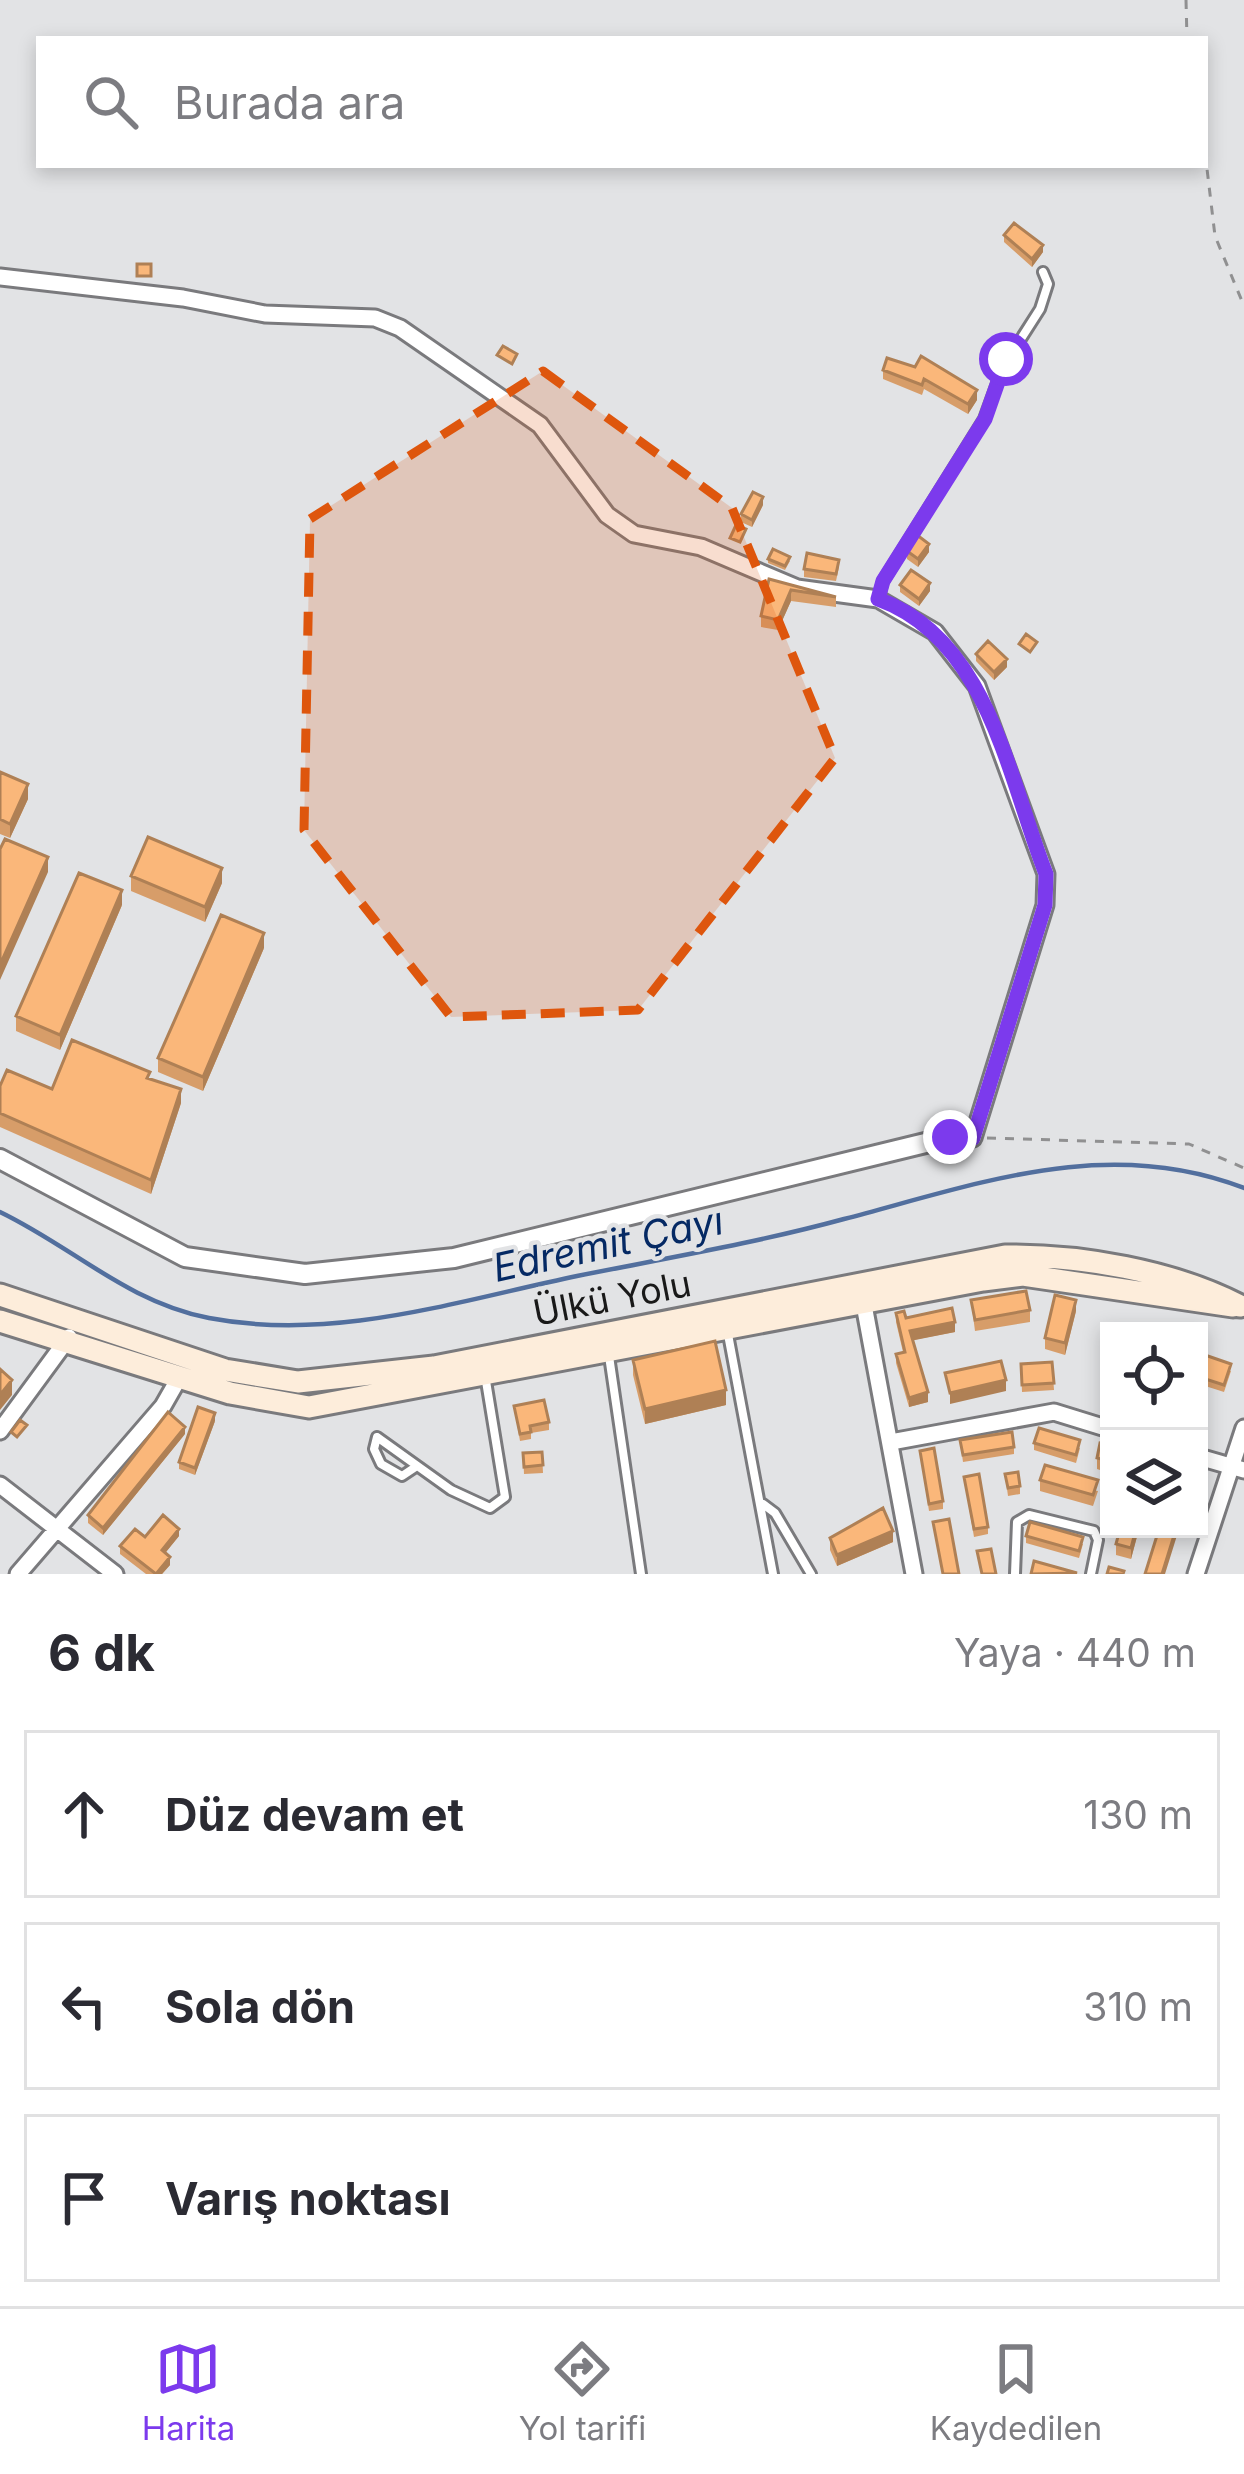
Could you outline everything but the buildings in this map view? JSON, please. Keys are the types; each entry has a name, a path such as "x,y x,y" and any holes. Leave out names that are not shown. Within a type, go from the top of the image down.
{"main road":[{"name":"Ülkü Yolu","path":"0,1322 274,1404 309,1406 726,1328 970,1261 1039,1256 1210,1291 1242,1307"},
{"name":"Ülkü Yolu","path":"0,1295 225,1370 298,1382 434,1367 862,1293"}],"street":[{"path":"0,277 183,298 266,314 375,318 400,328 540,425 607,514 634,535 701,547 797,587 878,599 935,632 976,686 1046,874 1045,905 973,1138"},
{"path":"0,1159 185,1257 305,1274 454,1258 950,1137"},
{"path":"862,1293 914,1574"},
{"path":"0,1431 67,1344 76,1321"},
{"path":"18,1574 163,1406 179,1378"},
{"path":"891,1442 1054,1412 1100,1426"},
{"path":"1196,1574 1238,1469 1244,1428"},
{"path":"1208,1460 1238,1469"},
{"path":"0,1485 115,1574"}],"lane":[{"path":"878,599 883,581 985,419 1006,359 1040,309 1048,284 1043,272"},
{"path":"726,1328 764,1504 773,1574"},
{"path":"608,1350 641,1574"},
{"path":"417,1466 402,1476 381,1464 374,1449 377,1438 485,1508 502,1503 505,1497 485,1373"},
{"path":"764,1504 776,1513 811,1574"},
{"path":"1015,1574 1017,1522 1029,1515 1094,1531 1098,1540 1091,1574"}],"path":[{"path":"1186,0 1187,36"},
{"path":"1207,168 1215,236 1244,306"},
{"path":"973,1138 1189,1144 1244,1168"}],"highlighted area":[{"path":"543,371 732,508 835,758 638,1010 451,1017 304,830 310,519"}],"waterway":[{"name":"Edremit Çayı","path":"0,1212 152,1300 209,1318 302,1325 441,1307 778,1236 1043,1170 1143,1166 1193,1173 1244,1188"}],"route":[{"path":"950,1137 973,1138 1045,905 1046,874 976,686 935,632 878,599 883,581 985,419 1006,359"}]}
